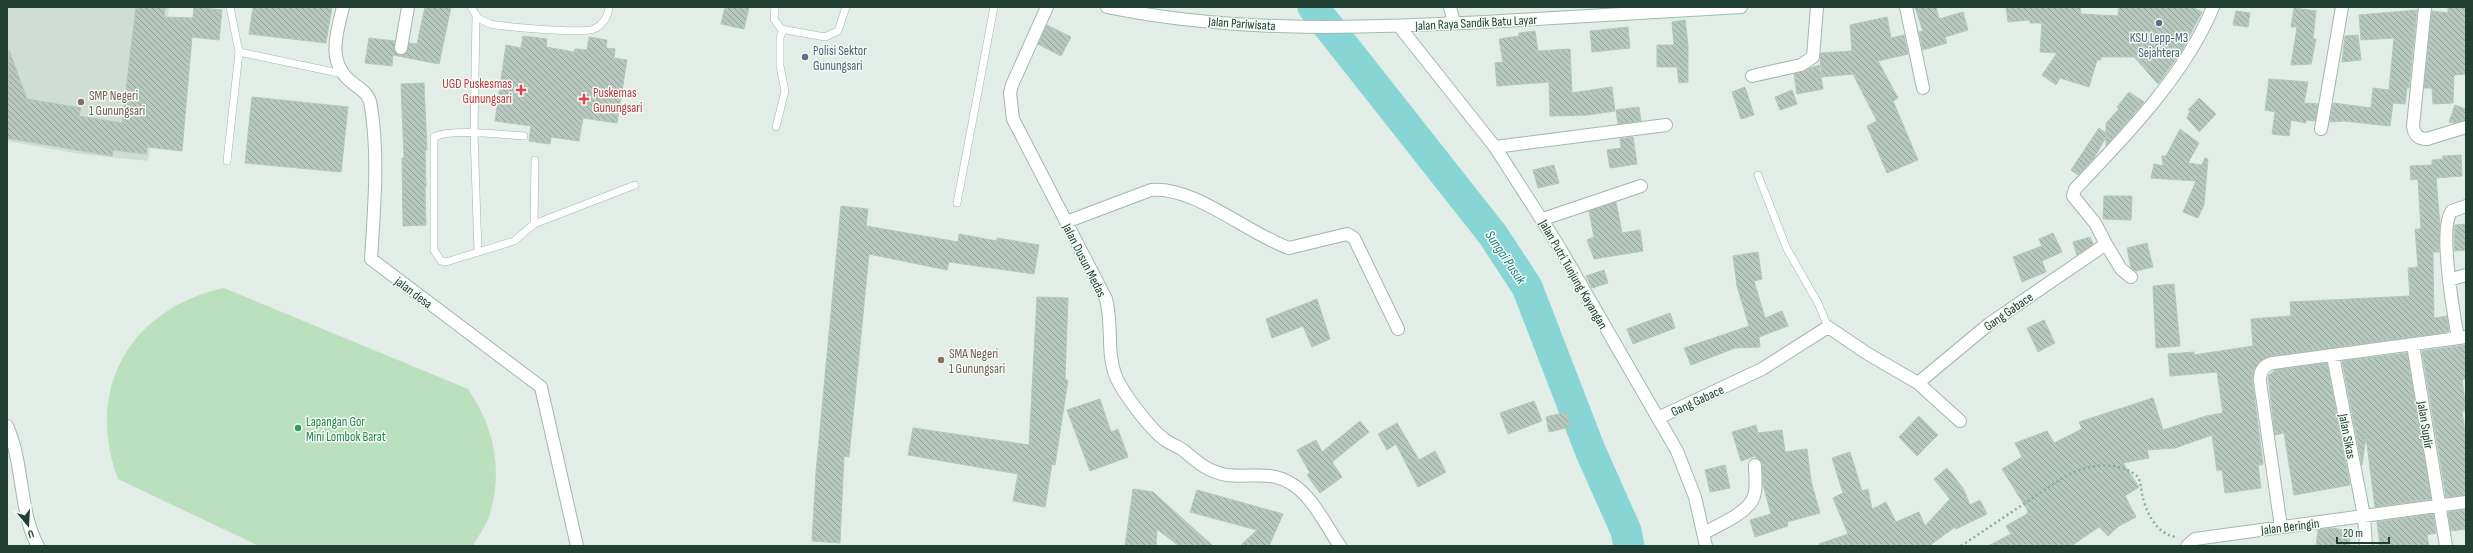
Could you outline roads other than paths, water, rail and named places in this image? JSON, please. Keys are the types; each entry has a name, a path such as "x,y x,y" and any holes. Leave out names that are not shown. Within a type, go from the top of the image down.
{"street":[{"name":"jalan desa","path":"343,7 335,38 334,50 343,74 368,95 371,107 375,179 371,259 541,387 577,546"},
{"path":"401,48 408,7"},
{"name":"Jalan Dusun Medas","path":"1047,7 1012,85 1012,108 1017,128 1106,299 1110,318 1112,364 1119,382 1132,402 1163,439 1208,470 1228,475 1266,474 1292,484 1307,497 1340,546"},
{"name":"Jalan Pariwisata","path":"1107,7 1196,20 1288,26 1378,26"},
{"path":"1450,7 1454,24"},
{"name":"Jalan Raya Sandik Batu Layar","path":"1378,26 1454,24 1741,7"},
{"path":"1752,76 1801,64 1813,58 1817,7"},
{"path":"1906,7 1923,88"},
{"path":"2131,277 2121,269 2095,223 2073,196 2075,189 2113,149 2152,103 2191,46 2213,7"},
{"path":"2321,129 2342,7"},
{"path":"2425,7 2413,126 2414,132 2420,138 2427,139 2466,127"},
{"name":"Jalan Putri Tunjung Kayangan","path":"1399,26 1495,147 1543,219 1677,451 1688,478 1704,533 1706,546"},
{"path":"1495,147 1666,125"},
{"path":"1543,219 1641,186"},
{"path":"1066,222 1151,190 1162,188 1184,194 1289,248 1347,234 1354,238 1398,329"},
{"path":"2281,527 2260,382 2261,372 2270,363 2333,356 2462,337 2449,280 2448,219 2454,209 2466,206"},
{"name":"Gang Gabace","path":"1918,383 1995,320 2106,244"},
{"path":"2449,280 2466,275"},
{"path":"1828,327 1868,354 1918,383 1960,421"},
{"name":"Gang Gabace","path":"1658,418 1762,369 1828,327"},
{"name":"Jalan Suplir","path":"2413,345 2438,506 2446,546"},
{"name":"Jalan Sikas","path":"2333,356 2364,516 2366,546"},
{"path":"7,426 18,457 31,528 38,546"},
{"path":"1704,533 1737,516 1752,502 1754,495 1755,465"},
{"name":"Jalan Beringin","path":"2191,542 2262,529 2466,502"}],"lane":[{"path":"227,161 239,52 230,7"},
{"path":"471,7 482,21 495,25 586,31 601,24 610,7"},
{"path":"775,7 775,21 783,30 830,36 840,28 846,7"},
{"path":"958,204 994,7"},
{"path":"476,15 474,133 478,252"},
{"path":"776,127 785,91 780,66 780,37 783,30"},
{"path":"239,52 343,74"},
{"path":"524,136 474,133 442,134 433,140 434,250 441,261 446,262 514,241 534,224 635,185"},
{"path":"534,224 535,160"},
{"path":"1758,175 1788,249 1815,297 1828,327"}],"waterway":[{"name":"Sungai Pusuk","path":"1313,7 1493,235 1527,287 1590,450 1626,531 1629,546"}],"place":[{"name":"KSU Lepp-M3 Sejahtera","path":"2159,23"},
{"name":"Polisi Sektor Gunungsari","path":"805,57"},
{"name":"UGD Puskesmas Gunungsari","path":"521,90"},
{"name":"Puskemas Gunungsari","path":"584,99"},
{"name":"SMP Negeri 1 Gunungsari","path":"81,102"},
{"name":"SMA Negeri 1 Gunungsari","path":"941,360"},
{"name":"Lapangan Gor Mini Lombok Barat","path":"298,428"}]}
